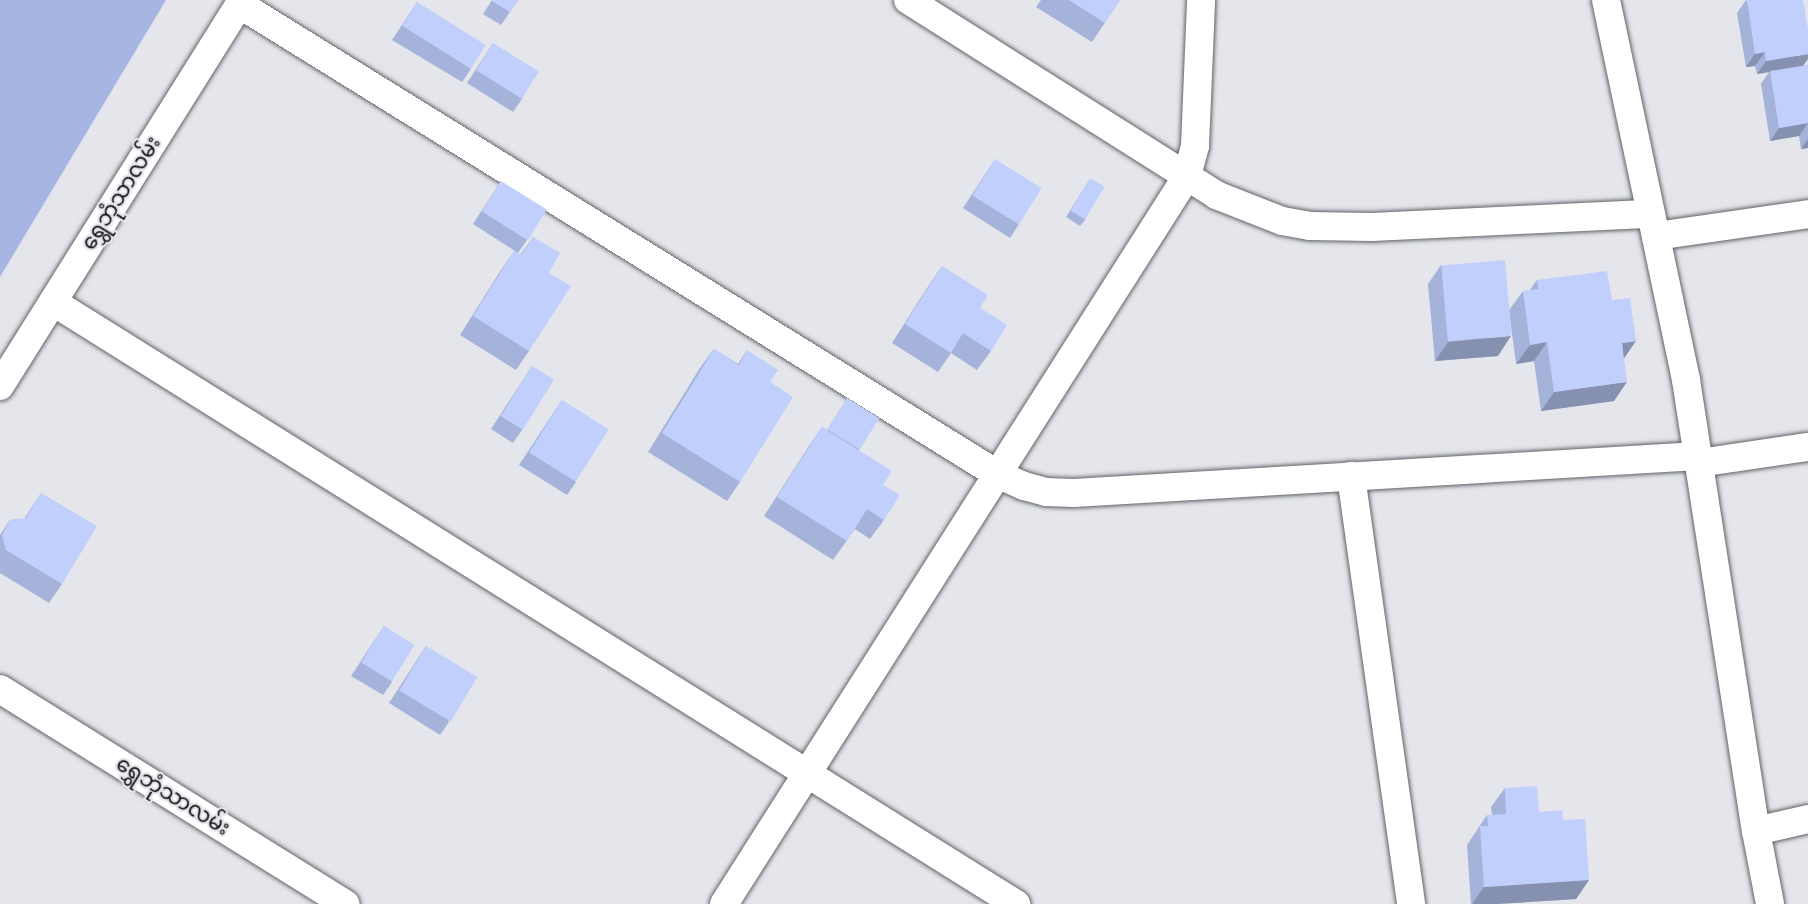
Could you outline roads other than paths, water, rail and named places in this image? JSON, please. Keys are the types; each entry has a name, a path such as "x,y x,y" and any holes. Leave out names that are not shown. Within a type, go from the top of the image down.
{"street":[{"path":"908,0 1216,195 1254,211 1310,226 1654,225 1808,214"},
{"path":"724,904 809,774 1186,176 1195,146 1201,0"},
{"path":"1606,0 1686,380 1756,831 1770,904"},
{"path":"241,2 997,474 1047,492 1074,493 1351,476 1699,459 1808,447"},
{"name":"ရွှေဘုံသာလမ်း","path":"0,387 241,2"},
{"path":"53,302 1016,904"},
{"path":"1351,476 1411,904"},
{"name":"ရွှေဘုံသာလမ်း","path":"0,689 345,904"},
{"path":"1756,831 1808,819"}]}
